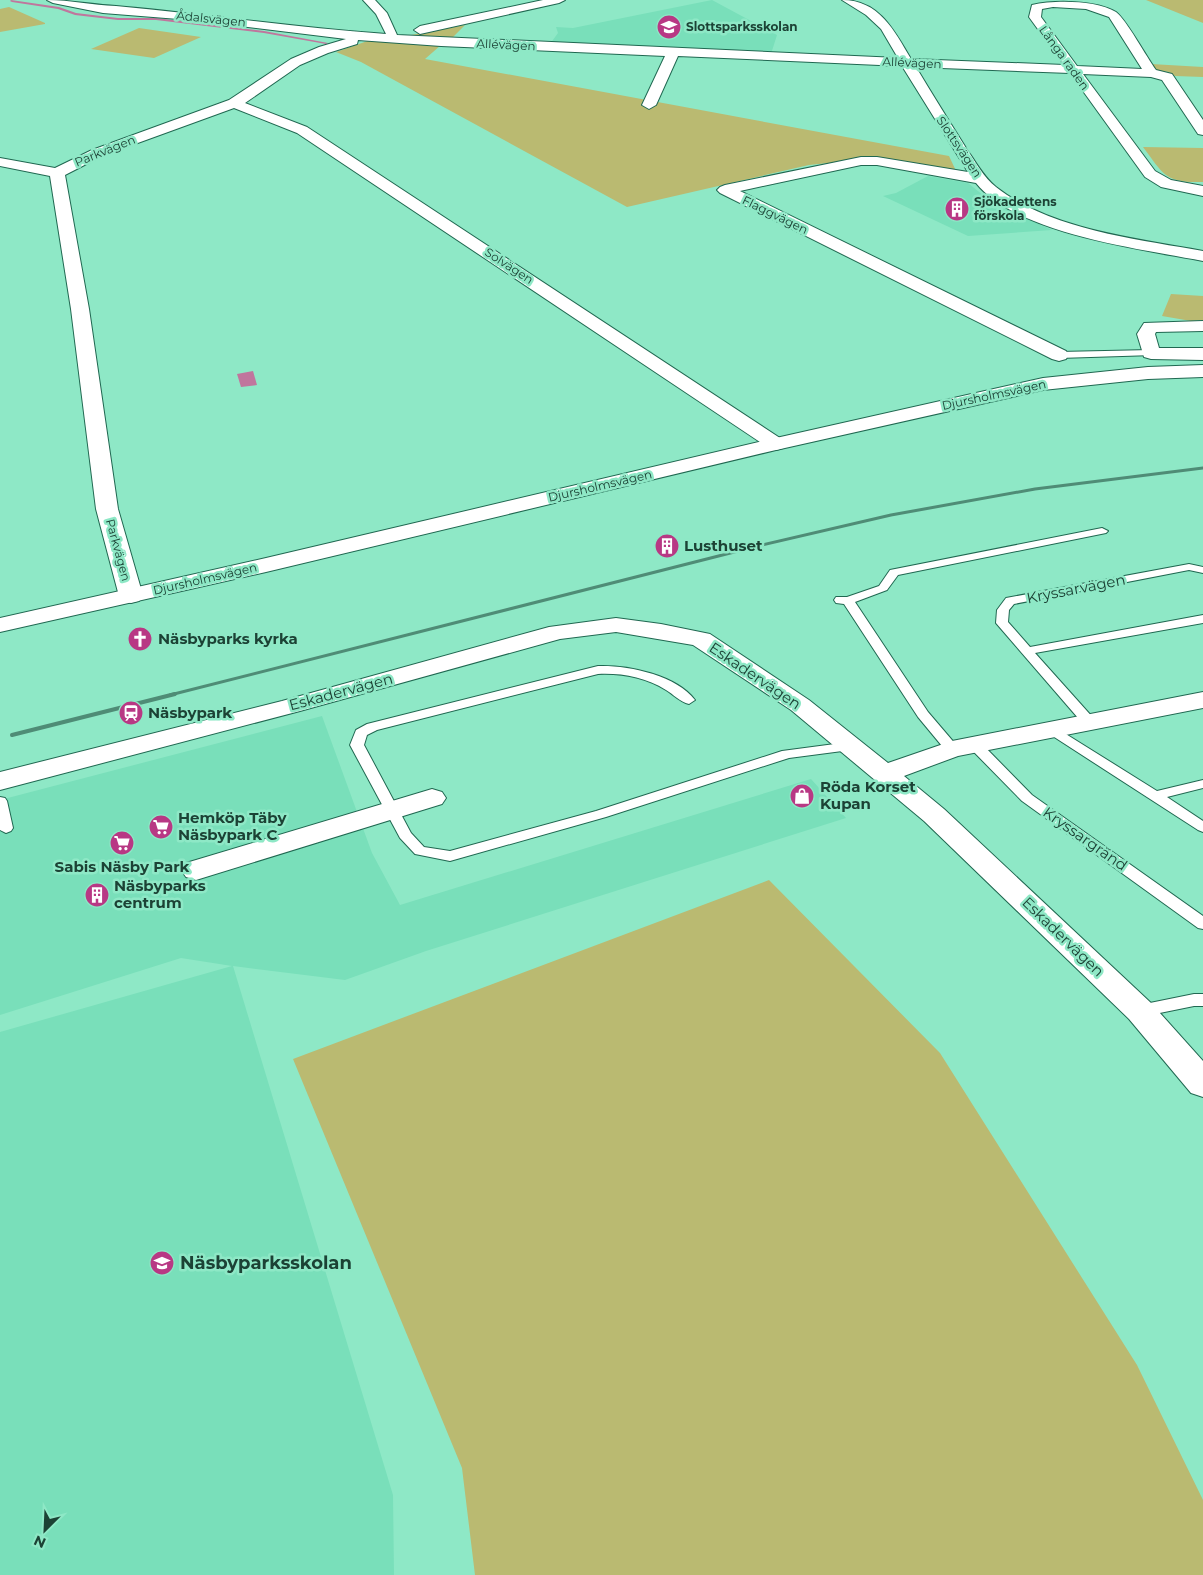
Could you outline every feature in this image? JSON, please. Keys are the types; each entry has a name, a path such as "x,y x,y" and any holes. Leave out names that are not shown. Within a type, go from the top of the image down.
{"street":[{"name":"Ådalsvägen","path":"53,0 103,9 190,16 327,34 368,37"},
{"path":"369,0 381,13 392,34"},
{"name":"Parkvägen","path":"131,596 107,509 80,309 57,173 97,152 234,103 251,95 278,73 332,47 368,37 449,25 559,0"},
{"name":"Slottsvägen","path":"848,0 870,12 886,28 936,112 980,179 998,195 1026,212 1072,229 1096,236 1203,256"},
{"name":"Långa raden","path":"1203,131 1167,77 1151,73 1113,15 1106,10 1065,3 1036,7 1035,17 1150,174 1166,184 1203,191"},
{"name":"Allévägen","path":"368,37 673,53 1151,73"},
{"path":"650,105 673,53"},
{"name":"Solvägen","path":"234,103 302,130 596,322 776,444"},
{"name":"Flaggvägen","path":"980,179 877,161 861,160 725,190 1059,355"},
{"path":"0,162 57,173"},
{"path":"1203,326 1150,327 1146,334 1151,353 1203,354"},
{"name":"Djursholmsvägen","path":"0,625 131,596 776,444 1043,384 1148,373 1203,371"},
{"name":"Eskadervägen","path":"0,781 300,703 558,632 616,625 702,639 800,705 934,815 1140,1010 1203,1084"},
{"path":"884,774 964,747 1203,700"},
{"path":"196,870 432,798"}],"lane":[{"path":"1059,355 1151,353"},
{"name":"Kryssargränd","path":"1102,532 894,572 884,588 844,600 923,714 1027,798 1203,924"},
{"name":"Kryssarvägen","path":"1090,723 1002,623 1001,616 1005,605 1010,601 1189,567 1203,570"},
{"path":"1027,651 1203,619"},
{"path":"689,700 673,686 638,673 614,669 583,673 372,727 361,733 357,745 405,835 420,851 450,856 601,814 787,754 850,746"},
{"path":"1053,730 1203,827"},
{"path":"1155,796 1203,784"},
{"path":"0,801 6,828"},
{"path":"1140,1010 1203,1000"}],"shaded area":[{"name":"Slottsparksskolan","path":"712,0 777,35 771,54 550,44 558,33 556,27 573,28"},
{"path":"1146,0 1203,0 1203,23"},
{"path":"9,7 45,24 0,32 0,9"},
{"path":"465,25 451,39 403,37 411,35"},
{"path":"139,28 201,37 154,58 91,49"},
{"path":"376,38 441,45 425,59 949,156 957,173 867,159 809,165 627,207 361,62 336,52"},
{"path":"1151,64 1203,67 1203,77 1175,76 1169,72 1155,70"},
{"path":"1143,147 1203,148 1203,182 1173,179 1161,171"},
{"path":"928,176 968,183 994,204 1052,230 968,236 883,196 896,193"},
{"path":"1171,294 1203,296 1203,320 1191,321 1162,316"},
{"path":"253,371 257,385 241,387 237,374"},
{"name":"Näsbyparksskolan","path":"322,716 372,853 400,905 811,779 846,818 426,951 345,980 233,966 393,1495 394,1575 0,1575 0,1032 232,966 181,958 0,1015 0,800"},
{"path":"769,880 940,1053 1137,1365 1203,1500 1203,1575 475,1575 462,1468 293,1059"}],"waterway":[{"path":"12,1 59,8 75,14 118,19 156,19 264,32 326,43"}],"railway":[{"path":"170,695 758,546 891,515 1035,489 1203,468"},
{"path":"12,735 175,694"}],"place":[{"name":"Slottsparksskolan","path":"669,27"},
{"name":"Sjökadettens förskola","path":"957,209"},
{"name":"Lusthuset","path":"667,546"},
{"name":"Näsbyparks kyrka","path":"140,639"},
{"name":"Näsbypark","path":"131,713"},
{"name":"Röda Korset Kupan","path":"802,796"},
{"name":"Hemköp Täby Näsbypark C","path":"161,827"},
{"name":"Sabis Näsby Park","path":"122,843"},
{"name":"Näsbyparks centrum","path":"97,895"},
{"name":"Näsbyparksskolan","path":"162,1263"}]}
